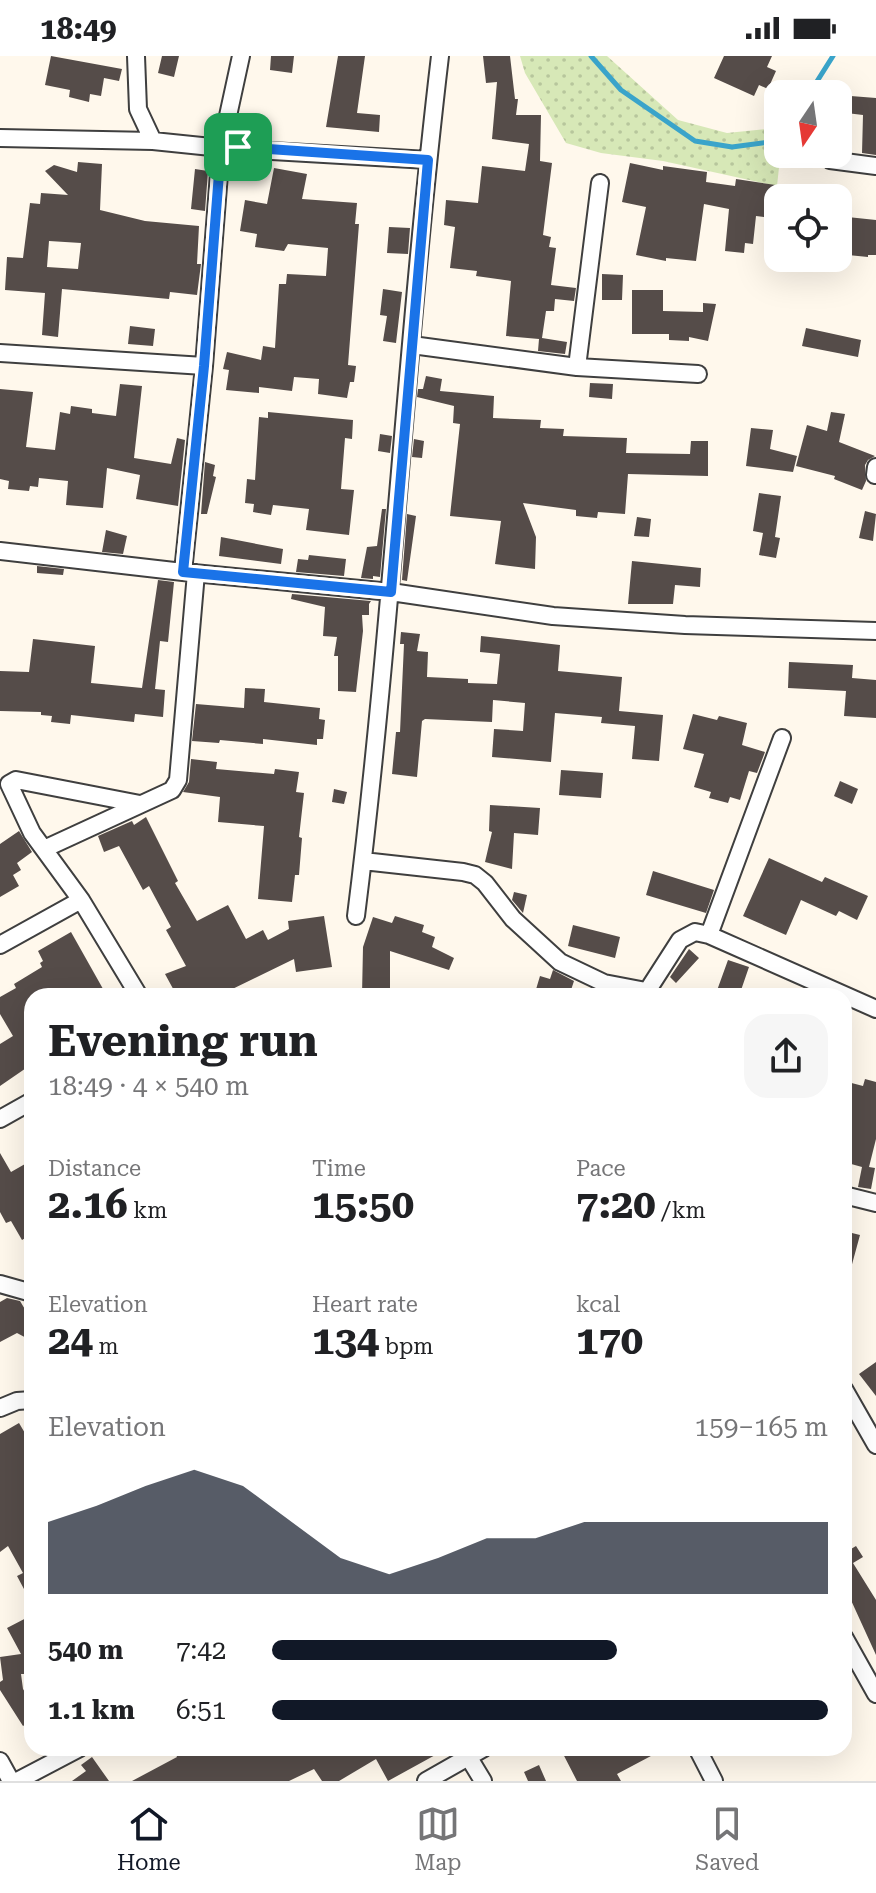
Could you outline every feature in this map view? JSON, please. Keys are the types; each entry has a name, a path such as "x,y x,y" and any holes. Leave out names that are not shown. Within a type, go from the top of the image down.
{"street":[{"path":"136,56 138,109 153,141"},
{"path":"44,849 172,790 178,780 189,572 221,148 241,56"},
{"path":"356,916 391,592 428,160 440,56"},
{"path":"0,138 153,141 428,160"},
{"path":"852,163 876,166"},
{"path":"577,367 600,183"},
{"path":"412,345 577,367 698,374"},
{"path":"0,353 204,366"},
{"path":"875,475 876,467"},
{"path":"0,551 391,592 553,616 685,625 876,631"},
{"path":"709,935 782,738"},
{"path":"134,988 81,900 32,833 9,789 11,781 140,804"},
{"path":"363,861 475,875 513,919 560,962 604,983 623,988"},
{"path":"0,945 81,900"},
{"path":"649,988 680,940 695,932 709,935 817,988"},
{"path":"852,1001 876,1009"},
{"path":"0,1119 24,1106"},
{"path":"852,1197 876,1203"},
{"path":"0,1284 24,1291"},
{"path":"0,1408 24,1401"},
{"path":"852,1403 876,1445"},
{"path":"852,1651 876,1694"},
{"path":"17,1781 65,1756"},
{"path":"426,1781 460,1756"},
{"path":"468,1756 483,1781"},
{"path":"701,1756 714,1781"},
{"path":"0,1761 11,1781"}],"green space":[{"path":"520,56 607,56 678,120 727,133 764,129 764,168 779,168 777,184 663,161 601,153 566,143 525,73"}],"building":[{"path":"51,56 122,69 119,81 104,78 101,96 90,94 89,102 69,97 70,90 45,85"},
{"path":"162,56 179,56 174,77 158,73"},
{"path":"271,56 294,56 292,73 270,70"},
{"path":"338,56 365,56 357,113 380,115 379,132 326,127"},
{"path":"483,56 510,56 515,99 518,99 516,115 541,115 540,161 552,163 543,235 551,237 549,247 556,248 551,285 576,288 574,301 555,299 554,311 546,311 542,338 567,342 565,354 538,351 539,339 506,336 511,281 476,276 477,271 450,268 455,227 444,225 446,200 478,203 482,166 525,171 529,144 492,139 497,82 486,83"},
{"path":"724,56 772,56 767,67 776,71 772,80 764,80 764,87 759,85 754,96 714,78"},
{"path":"852,96 876,98 876,155 862,153 863,115 852,114"},
{"path":"78,162 102,164 100,210 145,221 199,226 197,264 201,264 197,295 170,292 169,299 62,289 58,337 42,335 45,293 5,290 7,257 23,258 30,203 40,204 41,193 68,195 45,171 54,165 77,172","holes":["49,241 81,243 78,269 47,267"]},
{"path":"630,163 663,170 663,166 707,172 706,182 735,186 736,179 769,184 764,184 764,217 756,216 753,244 745,243 744,253 725,251 729,209 704,204 696,261 666,258 666,261 636,255 646,207 622,202"},
{"path":"274,168 307,174 302,199 357,203 355,224 359,224 348,365 356,366 354,382 350,382 347,398 318,394 319,379 294,377 292,391 259,387 259,393 226,390 229,370 223,369 227,352 261,360 263,346 275,348 279,284 286,284 287,274 326,276 328,248 288,244 284,251 255,247 257,234 240,231 245,200 267,204"},
{"path":"195,169 208,171 205,211 191,209"},
{"path":"852,217 876,220 876,255 852,255"},
{"path":"389,227 410,228 408,254 387,253"},
{"path":"602,274 623,275 622,300 602,300"},
{"path":"383,289 402,292 396,343 383,341 387,316 380,315"},
{"path":"632,290 663,290 663,311 703,312 703,303 716,304 708,341 689,337 689,341 669,340 669,334 632,334"},
{"path":"130,326 155,329 153,346 128,344"},
{"path":"806,328 861,340 858,357 802,346"},
{"path":"426,376 442,379 440,391 494,396 493,418 541,420 540,428 564,429 563,436 627,438 626,453 690,454 691,441 708,441 708,476 628,474 625,514 598,512 597,518 576,516 576,510 523,503 536,537 535,569 495,564 501,521 450,516 460,424 453,423 454,406 417,397"},
{"path":"590,383 613,384 612,399 589,397"},
{"path":"120,384 142,386 134,458 171,464 177,438 185,440 178,506 136,499 140,475 107,468 103,508 66,505 68,481 39,478 38,487 30,486 29,491 8,489 9,481 0,479 0,389 33,392 26,447 55,450 60,412 70,414 71,406 116,416"},
{"path":"268,412 353,420 352,439 345,438 341,489 354,490 349,535 306,530 309,509 273,505 271,515 253,512 254,504 245,503 247,479 255,480 259,417 268,418"},
{"path":"831,412 845,414 839,442 875,456 865,465 866,481 862,490 834,479 835,476 796,466 807,425 827,431"},
{"path":"751,428 773,430 770,449 797,456 793,472 746,466"},
{"path":"380,434 392,436 390,453 378,451"},
{"path":"414,439 424,441 422,458 412,457"},
{"path":"205,462 215,465 213,476 216,477 207,514 201,514"},
{"path":"759,493 781,496 775,537 780,538 776,558 759,555 763,533 753,531"},
{"path":"382,509 386,509 380,577 361,578 367,547 377,546"},
{"path":"865,511 876,514 873,541 859,538"},
{"path":"407,514 416,516 407,581 402,580"},
{"path":"637,517 651,519 649,537 634,536"},
{"path":"106,530 127,536 123,554 102,552"},
{"path":"221,537 283,549 281,564 219,556"},
{"path":"309,555 346,559 344,576 296,572 298,559 308,560"},
{"path":"632,561 701,568 700,587 675,585 673,604 628,604"},
{"path":"37,566 64,569 63,575 37,573"},
{"path":"158,580 174,582 168,642 160,641 155,689 165,690 163,717 135,714 134,722 71,715 70,724 51,722 52,716 41,715 41,712 0,711 0,671 29,672 33,639 95,646 91,683 142,688"},
{"path":"292,594 371,601 369,615 362,615 356,692 338,691 338,656 334,656 337,637 323,636 325,607 291,599"},
{"path":"401,632 420,634 417,651 428,652 427,677 468,679 468,683 497,684 500,654 480,652 481,636 560,645 558,671 622,677 619,711 663,715 659,761 632,759 635,726 601,723 602,717 555,713 551,762 492,757 494,729 523,731 525,703 493,700 492,722 422,721 417,777 392,774 396,732 400,732 404,644 400,644"},
{"path":"789,662 853,665 852,678 876,680 876,718 844,716 846,691 788,688"},
{"path":"245,688 265,689 264,702 320,708 319,719 325,720 323,739 317,739 317,745 263,739 263,744 192,741 196,704 244,708"},
{"path":"693,714 747,723 742,745 765,752 757,773 749,771 740,800 730,797 728,803 709,798 711,792 694,787 704,754 683,749"},
{"path":"191,759 217,762 216,769 274,774 275,769 299,772 296,792 304,793 299,837 302,838 299,875 295,875 292,902 258,899 264,826 218,822 220,797 183,792 189,782"},
{"path":"561,770 603,773 601,798 559,795"},
{"path":"840,781 858,789 852,804 834,796"},
{"path":"334,789 347,792 344,804 332,802"},
{"path":"490,805 540,808 538,835 514,833 512,869 485,862 492,832 489,831"},
{"path":"146,817 178,881 175,883 197,921 228,905 246,939 263,930 268,940 289,929 288,921 324,916 332,967 296,972 294,959 234,988 173,988 165,974 186,966 166,930 171,927 149,886 143,890 119,846 104,852 98,836 132,821 134,825"},
{"path":"19,831 32,852 17,863 21,870 13,875 19,886 0,897 0,844"},
{"path":"769,858 822,882 825,877 868,896 857,920 839,911 836,916 801,900 786,935 743,916"},
{"path":"653,871 714,890 706,913 646,895"},
{"path":"514,892 527,895 523,913 512,900"},
{"path":"395,916 424,925 422,932 435,937 432,947 454,958 449,970 390,951 390,988 362,988 363,947 373,917 392,923"},
{"path":"573,925 620,937 615,958 568,946"},
{"path":"71,932 102,988 24,988 24,1070 0,1086 0,1044 13,1036 0,1014 0,997 16,988 14,984 42,967 40,963 43,961 38,951"},
{"path":"689,949 699,958 676,983 670,977"},
{"path":"728,960 749,967 742,988 718,988"},
{"path":"553,970 574,981 572,988 536,988 540,976 550,979"},
{"path":"865,1079 876,1082 876,1139 869,1167 875,1168 871,1189 858,1187 862,1167 852,1164 852,1083 863,1086"},
{"path":"0,1153 11,1172 24,1165 24,1239 11,1221 6,1223 0,1212"},
{"path":"852,1233 860,1235 852,1264"},
{"path":"7,1298 20,1301 24,1308 24,1337 17,1333 0,1342 0,1302"},
{"path":"876,1362 876,1396 859,1374"},
{"path":"19,1423 24,1431 24,1589 17,1576 23,1573 8,1546 0,1552 0,1434"},
{"path":"856,1546 863,1557 853,1563 876,1600 876,1655 852,1602 852,1548"},
{"path":"24,1619 24,1674 21,1674 23,1726 0,1690 3,1680 0,1657 21,1654 7,1628"},
{"path":"433,1756 388,1781 376,1759 339,1781 322,1781 314,1769 289,1781 132,1781 177,1757"},
{"path":"564,1756 651,1756 617,1774 621,1781 577,1781"},
{"path":"92,1757 109,1781 72,1781 86,1771 81,1765"},
{"path":"539,1765 546,1781 528,1781 524,1772"}],"waterway":[{"path":"591,56 621,90 695,141 732,147 764,143"},
{"path":"818,80 833,56"}],"route":[{"path":"238,147 428,160 391,592 183,572 204,366 221,148 238,147"}]}
